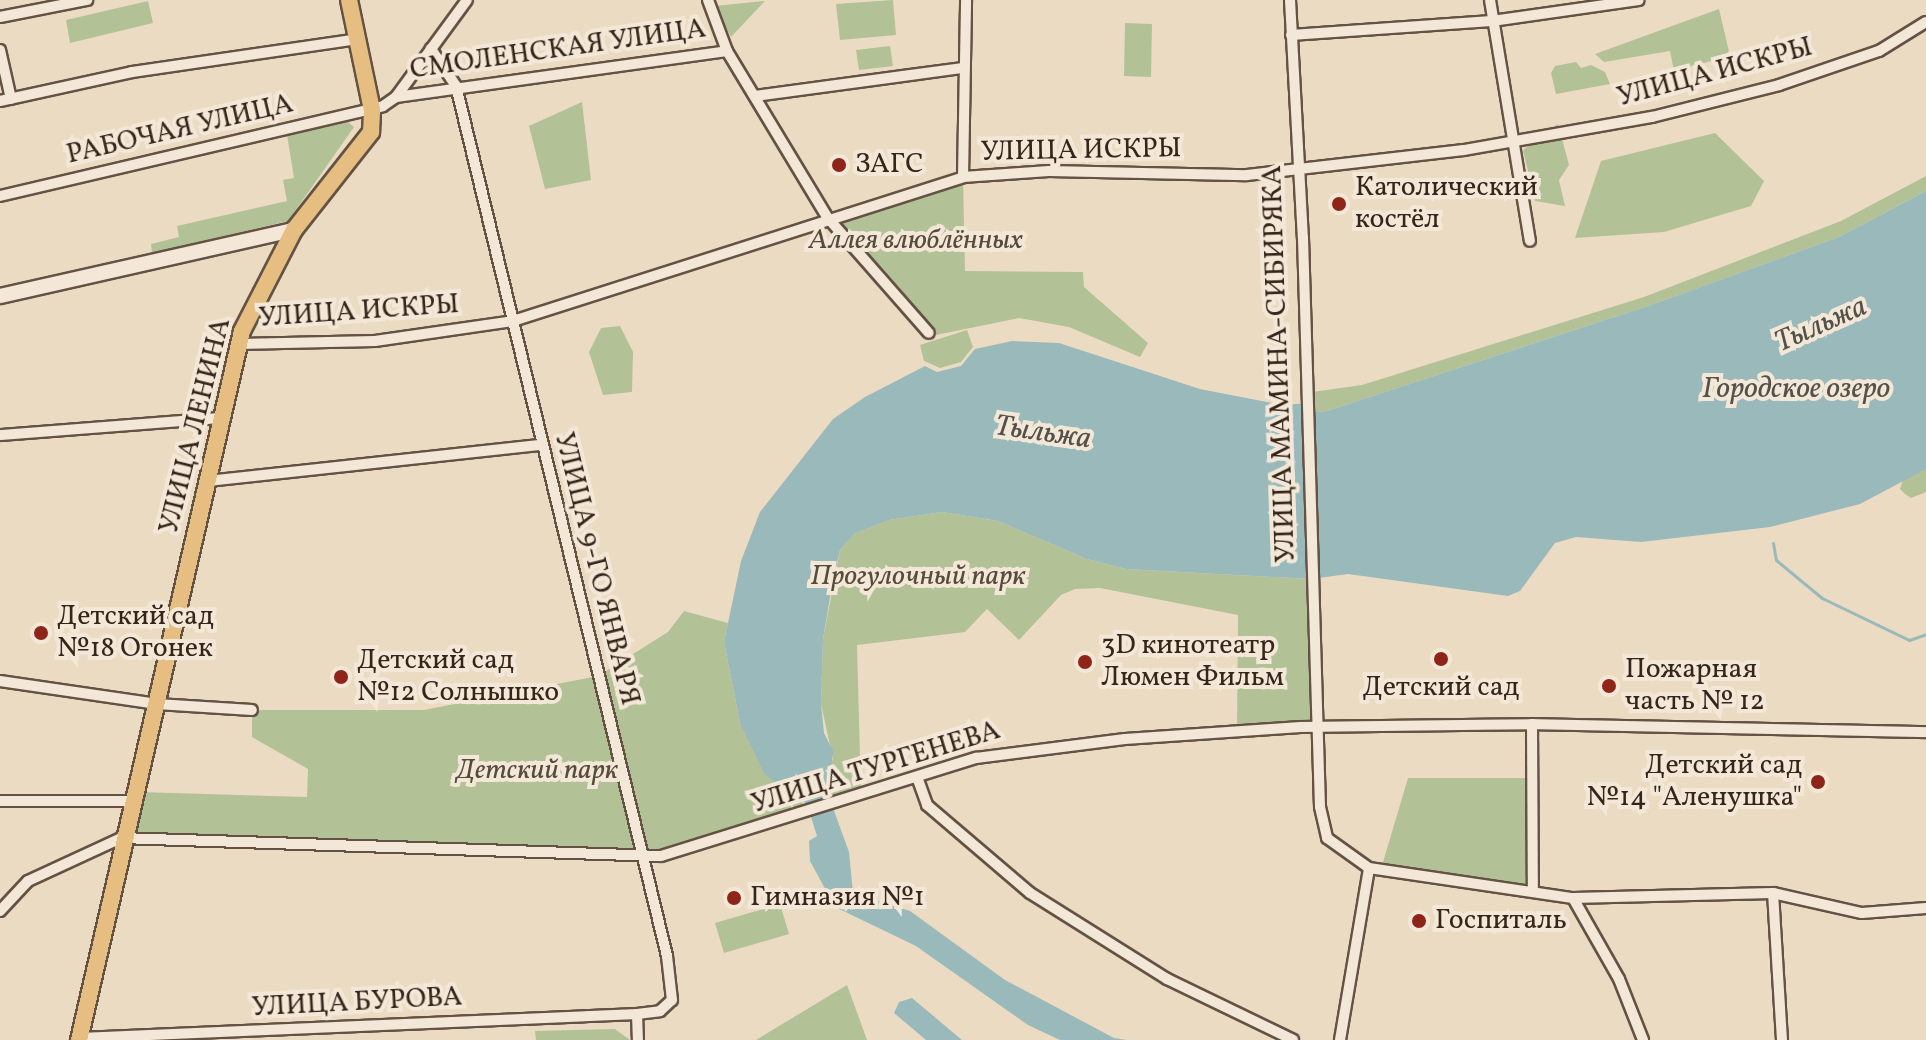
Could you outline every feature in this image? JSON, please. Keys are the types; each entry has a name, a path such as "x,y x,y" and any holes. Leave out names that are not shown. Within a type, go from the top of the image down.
{"main road":[{"path":"349,0 372,110 371,132"},
{"name":"УЛИЦА ЛЕНИНА","path":"80,1039 130,837 238,344 294,230 371,132"}],"street":[{"path":"0,17 87,0"},
{"path":"371,132 467,0"},
{"path":"722,0 708,1 727,51 827,217 929,333"},
{"path":"963,177 966,0"},
{"name":"УЛИЦА МАМИНА-СИБИРЯКА","path":"1290,0 1308,395 1311,596 1321,822 1327,838 1369,868"},
{"path":"1490,0 1530,241"},
{"path":"1291,35 1492,21 1639,0"},
{"name":"УЛИЦА ИСКРЫ","path":"238,344 375,341 513,321 827,217 963,177 1049,171 1247,175 1299,171 1513,142 1652,117 1779,85 1879,51 1926,22"},
{"path":"0,50 6,100 132,72 358,39"},
{"path":"431,49 456,86"},
{"name":"СМОЛЕНСКАЯ УЛИЦА","path":"394,98 456,86 727,51"},
{"path":"755,96 963,68"},
{"name":"УЛИЦА 9-ГО ЯНВАРЯ","path":"456,86 643,855 672,1000 660,1011 637,1014"},
{"path":"372,110 394,98"},
{"name":"РАБОЧАЯ УЛИЦА","path":"0,196 372,110"},
{"path":"0,296 294,230"},
{"path":"0,435 221,418"},
{"path":"208,481 541,445"},
{"path":"0,681 157,704 252,710"},
{"path":"1532,724 1533,889"},
{"name":"УЛИЦА ТУРГЕНЕВА","path":"0,911 28,881 82,851 130,837 643,855 696,849 917,777 1030,749 1318,726 1532,724 1926,732"},
{"path":"917,777 927,805 1030,893 1167,979 1293,1040"},
{"path":"0,801 137,801"},
{"path":"1340,1040 1369,868 1533,889 1573,898 1773,893 1862,913 1926,908"},
{"path":"1773,893 1782,1040"},
{"path":"1573,898 1619,979 1643,1040"},
{"path":"637,1014 638,1040"},
{"name":"УЛИЦА БУРОВА","path":"80,1039 164,1038 637,1014"}],"green space":[{"path":"893,0 896,35 840,40 836,4"},
{"path":"148,1 153,23 70,43 66,20"},
{"path":"765,1 731,37 715,6"},
{"path":"1719,9 1730,56 1674,71 1670,51 1604,62 1595,54"},
{"path":"1125,23 1152,24 1151,77 1124,76"},
{"path":"890,46 893,66 859,70 856,50"},
{"path":"1576,62 1581,68 1591,65 1605,72 1610,84 1556,94 1551,73 1555,66"},
{"path":"582,102 591,180 545,189 529,126"},
{"path":"348,122 354,127 288,221 152,253 151,244 179,237 177,226 287,201 283,180 294,178 287,135"},
{"path":"1558,124 1569,165 1559,180 1565,206 1535,201 1523,150"},
{"path":"1715,133 1764,181 1751,206 1664,232 1575,238 1601,161"},
{"path":"1926,176 1926,191 1839,237 1648,306 1327,411 1317,412 1309,403 1312,392 1362,385 1644,297 1841,221"},
{"name":"Аллея влюблённых","path":"963,177 965,271 1083,272 1084,287 1148,343 1140,357 1069,327 1019,318 931,336 827,218"},
{"path":"620,326 633,352 632,392 603,395 589,352 601,328"},
{"path":"967,330 973,347 961,362 940,368 924,361 920,345"},
{"path":"1926,469 1926,492 1911,498 1900,489 1904,477"},
{"name":"Прогулочный парк","path":"942,512 998,521 1087,559 1126,569 1311,579 1318,726 1237,731 1238,615 1100,588 1075,589 1061,595 1019,640 987,609 965,632 857,645 861,795 832,804 828,774 833,759 821,704 823,639 840,550 854,534 889,520"},
{"name":"Детский парк","path":"684,611 728,623 724,642 740,723 784,787 797,794 808,812 661,856 130,837 139,792 307,797 308,769 252,737 252,710 424,710 598,676 668,632"},
{"path":"1408,778 1532,778 1533,889 1381,869"},
{"path":"780,904 789,934 724,953 715,923"},
{"path":"847,985 867,1040 756,1040"},
{"path":"615,1029 630,1040 536,1040 535,1031"}],"water":[{"name":"Городское озеро","path":"1926,191 1926,469 1860,504 1770,527 1641,542 1576,537 1555,543 1520,591 1508,596 1348,574 1311,579 1126,569 1087,559 998,521 942,512 889,520 854,534 840,550 832,585 823,639 821,704 824,733 833,751 829,797 849,852 853,893 910,911 1005,980 1114,1038 1127,1040 1060,1040 1028,1025 916,946 835,907 810,861 809,841 817,836 807,804 765,775 740,723 724,642 741,561 760,512 833,419 865,397 925,366 937,372 961,366 975,349 1012,341 1059,343 1200,389 1283,405 1309,403 1317,412 1327,411 1648,306 1839,237"},
{"path":"912,998 962,1040 926,1040 894,1013 899,1002"}],"waterway":[{"path":"1773,543 1776,560 1822,598 1909,640 1926,634"}],"place":[{"name":"ЗАГС","path":"839,165"},
{"name":"Католический костёл","path":"1339,204"},
{"name":"Детский сад №18 Огонек","path":"41,633"},
{"name":"Детский сад","path":"1441,659"},
{"name":"3D кинотеатр Люмен Фильм","path":"1085,662"},
{"name":"Детский сад №12 Солнышко","path":"341,677"},
{"name":"Пожарная часть № 12","path":"1609,686"},
{"name":"Детский сад №14 \"Аленушка\"","path":"1818,782"},
{"name":"Гимназия №1","path":"734,898"},
{"name":"Госпиталь","path":"1419,921"}],"water label":[{"name":"Тыльжа","path":"1821,325"},
{"name":"Тыльжа","path":"1043,433"}]}
